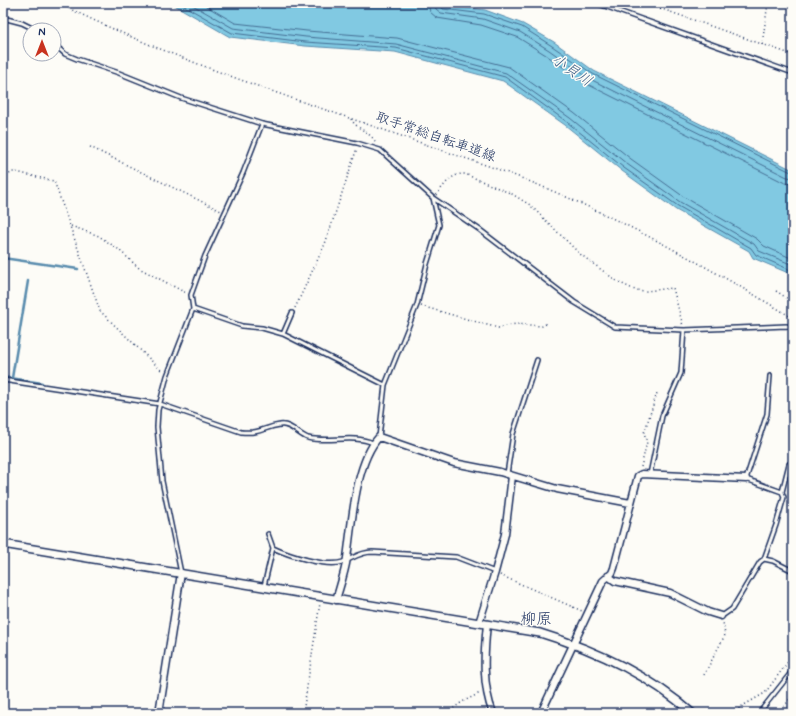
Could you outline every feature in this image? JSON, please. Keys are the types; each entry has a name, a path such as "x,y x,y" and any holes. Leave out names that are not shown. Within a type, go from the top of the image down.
{"street":[{"path":"336,600 347,559 360,476 366,455 373,443 379,437 454,463 509,475 557,489 630,503"},
{"path":"541,713 603,581 614,568 638,476 650,474 746,479"},
{"path":"479,623 505,534 509,475"},
{"path":"3,544 540,634 574,644 613,660 646,678 692,713"},
{"path":"159,713 181,573"},
{"path":"608,576 615,581 670,593 708,612 721,616"},
{"path":"487,624 485,644 487,691 493,713"}],"lane":[{"path":"596,3 793,73"},
{"path":"3,18 22,23"},
{"path":"62,51 77,59 119,73 181,98 262,124 358,143 380,150 433,198 480,230 574,302 615,327 684,330 793,327"},
{"path":"181,573 162,481 157,427 160,404 167,376 193,309 191,295 205,256 243,173 262,124"},
{"path":"379,437 385,386 418,305 427,264 439,225 433,198"},
{"path":"193,309 242,326 262,328 283,334 385,386"},
{"path":"283,334 292,313"},
{"path":"650,474 662,416 680,373 684,330"},
{"path":"509,475 513,434 537,360"},
{"path":"770,376 767,414 746,479 782,492"},
{"path":"3,380 160,404 241,432 254,434 280,425 285,425 309,438 363,440 373,443"},
{"path":"721,616 732,609 760,562 764,559 784,497 782,492 789,464 793,462"},
{"path":"263,588 273,548 268,534"},
{"path":"273,548 293,556 320,562 338,562 372,552 451,556 467,560 495,572"},
{"path":"764,559 773,561 793,570"},
{"path":"759,713 793,670"}],"path":[{"name":"取手常総自転車道線","path":"58,3 151,45 520,178 582,204 639,230 710,268 793,318"},
{"path":"645,3 793,55"},
{"path":"762,45 768,3"},
{"path":"350,118 353,122 371,135 380,150"},
{"path":"292,313 325,244 358,143"},
{"path":"90,147 224,213"},
{"path":"3,179 12,172 16,172 54,181 100,311 167,376"},
{"path":"433,198 454,175 459,174 465,174 512,194 530,205 580,254 618,282 635,290 646,291 673,288 684,330"},
{"path":"71,226 99,236 118,249 139,268 191,295"},
{"path":"776,291 793,302"},
{"path":"418,305 441,310 498,328 516,324 542,326 548,323"},
{"path":"638,476 647,442 644,432 657,393"},
{"path":"495,572 588,614"},
{"path":"303,713 321,597"},
{"path":"704,675 725,635 721,616"},
{"path":"740,713 739,708 765,693 793,655"},
{"path":"448,713 462,702 487,691"},
{"path":"779,713 793,695"}],"water":[{"name":"小貝川","path":"171,3 428,3 485,10 523,24 554,42 594,71 793,170 793,275 753,258 749,251 676,210 622,171 565,125 503,81 395,52 305,46 230,37"}],"waterway":[{"path":"3,258 78,269"},
{"path":"12,378 28,281"},
{"path":"3,377 42,383"}],"district":[{"name":"柳原","path":"536,618"}]}
